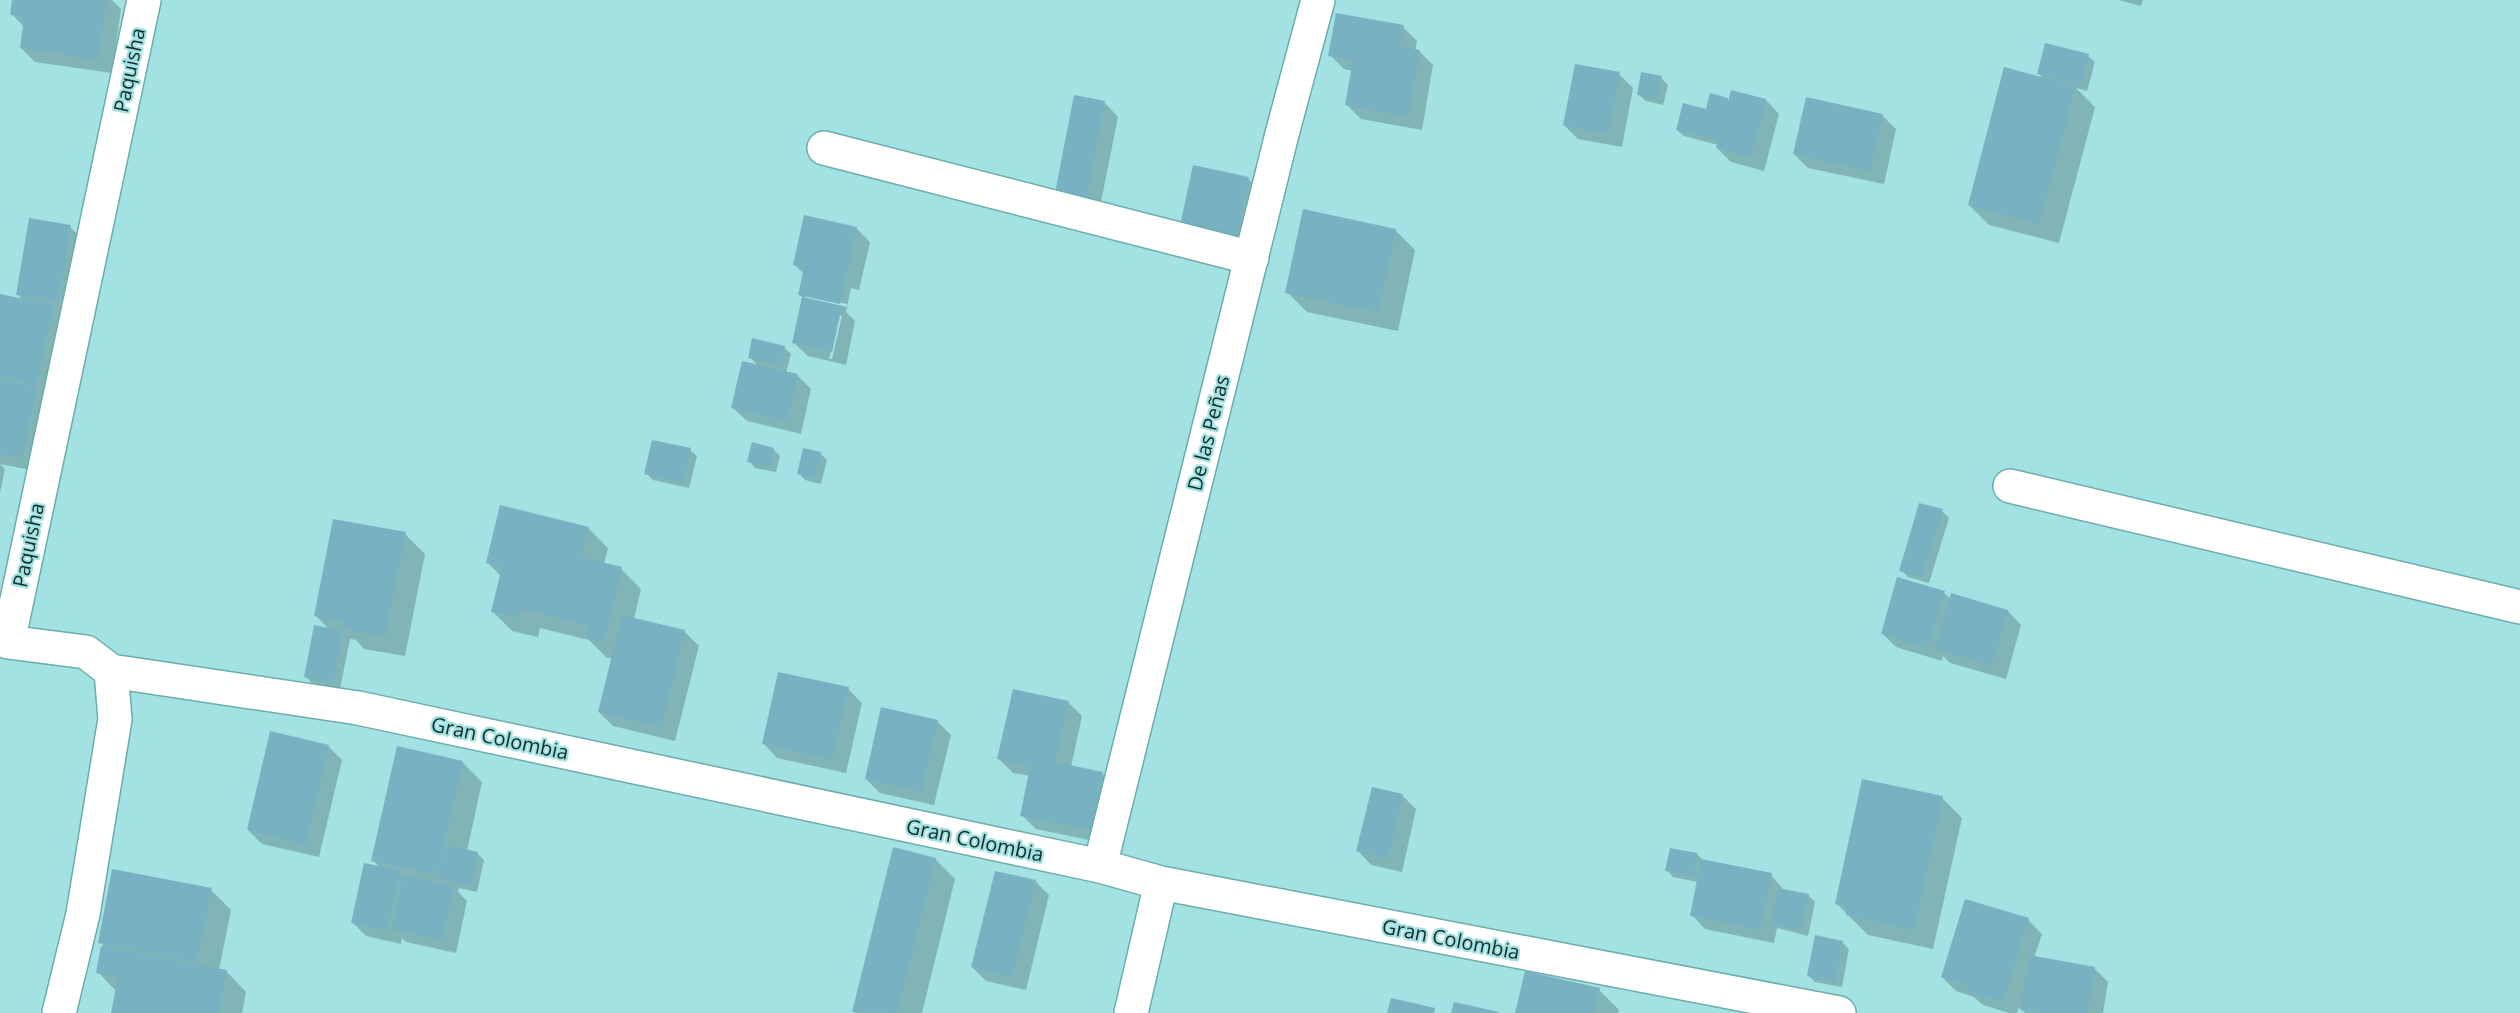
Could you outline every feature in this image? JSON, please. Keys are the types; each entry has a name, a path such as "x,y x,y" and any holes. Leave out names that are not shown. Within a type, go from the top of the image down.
{"street":[{"name":"Paquisha","path":"111,671 86,652 4,642 144,0"},
{"name":"De las Peñas","path":"1100,866 1282,134 1318,0"},
{"path":"824,148 1252,258"},
{"path":"2010,486 2520,607"},
{"path":"59,1013 83,914 115,719 111,671"},
{"name":"Gran Colombia","path":"111,671 358,708 1100,866 1161,884 1839,1013"},
{"path":"1131,1013 1161,884"}],"building":[{"path":"12,0 107,0 98,60 20,48 24,17 10,15"},
{"path":"1336,13 1404,25 1400,46 1420,50 1408,117 1345,105 1353,60 1328,56"},
{"path":"2045,43 2089,54 2081,85 2037,74"},
{"path":"1575,64 1620,72 1608,134 1563,125"},
{"path":"2004,67 2076,86 2039,224 1968,205"},
{"path":"1641,72 1662,76 1657,99 1637,95"},
{"path":"1731,90 1766,99 1751,158 1716,148 1718,140 1676,130 1683,103 1706,109 1710,93 1728,98 1720,133"},
{"path":"1074,95 1105,101 1086,199 1055,193"},
{"path":"1806,97 1883,114 1870,171 1793,154"},
{"path":"1193,165 1249,177 1235,242 1179,230"},
{"path":"1303,209 1396,229 1378,312 1285,293"},
{"path":"804,215 857,227 840,304 798,295 804,268 793,265"},
{"path":"29,218 71,225 58,303 16,295"},
{"path":"0,294 53,305 37,385 0,378"},
{"path":"802,297 842,306 832,352 792,343"},
{"path":"752,338 785,346 780,365 748,358"},
{"path":"742,361 798,374 788,421 731,408"},
{"path":"0,380 37,387 29,426 0,420"},
{"path":"0,421 29,427 22,458 0,454"},
{"path":"652,440 691,448 683,483 644,474"},
{"path":"752,442 774,448 770,467 747,462"},
{"path":"803,448 821,452 815,478 797,474"},
{"path":"1919,503 1943,509 1922,577 1899,571"},
{"path":"500,505 589,527 581,557 622,567 604,642 585,638 587,625 521,609 519,618 491,612 502,567 486,563"},
{"path":"333,519 406,532 385,637 343,629 344,622 314,616"},
{"path":"1897,577 1945,591 1928,648 1881,634"},
{"path":"1951,593 2008,610 1992,666 1935,649"},
{"path":"622,615 685,630 661,728 598,712"},
{"path":"314,625 343,631 333,683 304,677"},
{"path":"778,672 849,687 832,760 762,744"},
{"path":"1013,689 1069,701 1055,762 1103,772 1090,830 1020,816 1030,767 1037,768 997,759"},
{"path":"881,707 938,720 921,792 865,779"},
{"path":"270,731 329,745 306,845 247,830"},
{"path":"397,746 463,761 437,875 371,861"},
{"path":"1862,779 1943,796 1914,930 1846,915 1847,907 1835,904"},
{"path":"1372,787 1403,794 1388,859 1356,851"},
{"path":"446,845 478,852 471,886 438,879"},
{"path":"893,847 936,858 897,1013 852,1012"},
{"path":"1670,848 1697,853 1693,876 1665,871"},
{"path":"1701,859 1772,873 1760,930 1690,916"},
{"path":"364,863 401,871 387,931 351,923"},
{"path":"112,869 212,888 197,962 98,943"},
{"path":"995,871 1036,880 1012,977 971,967"},
{"path":"403,875 454,886 442,941 391,929"},
{"path":"1778,888 1809,894 1801,930 1771,924"},
{"path":"1965,899 2029,918 2003,1002 1967,992 1968,986 1941,977"},
{"path":"1815,935 1843,941 1835,982 1807,976"},
{"path":"101,946 227,970 219,1013 111,1013 118,977 96,973"},
{"path":"2029,955 2095,967 2087,1013 2039,1013 2020,1010"},
{"path":"1525,971 1600,988 1594,1013 1515,1013"},
{"path":"1391,998 1435,1008 1434,1013 1387,1013"},
{"path":"1454,1002 1499,1012 1499,1013 1451,1013"}]}
